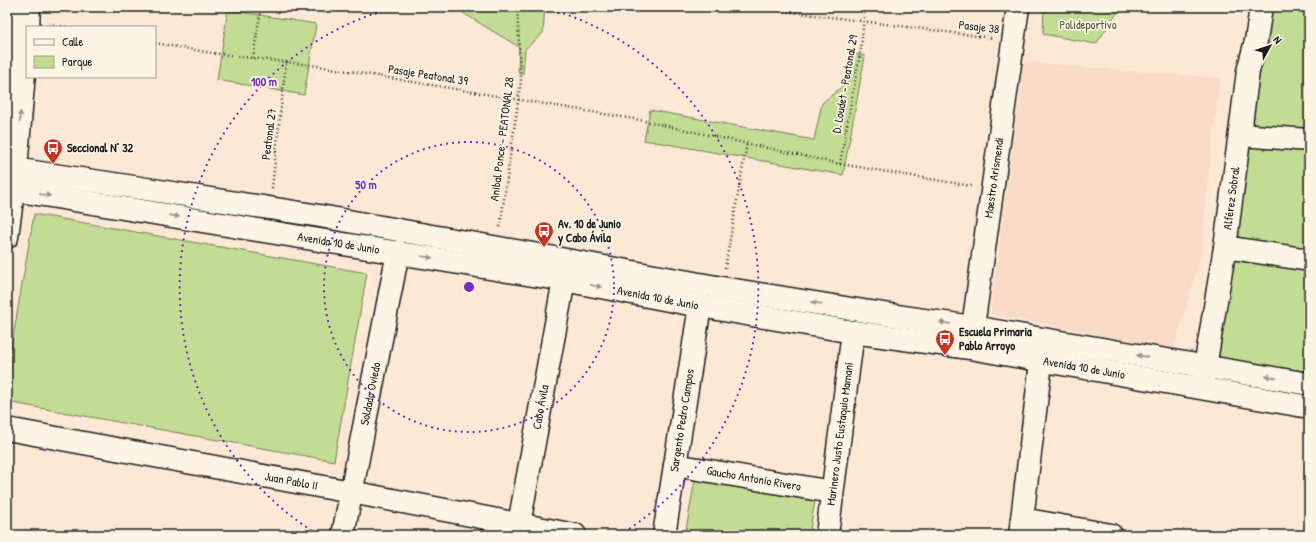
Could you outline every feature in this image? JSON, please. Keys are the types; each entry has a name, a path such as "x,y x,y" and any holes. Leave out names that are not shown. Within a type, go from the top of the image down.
{"street":[{"path":"7,87 12,7"},
{"path":"28,26 29,7"},
{"name":"Maestro Arismendi","path":"971,337 1018,7"},
{"name":"Alférez Sobral","path":"1202,389 1225,247 1248,71 1256,41 1261,7"},
{"path":"7,237 11,179 26,46"},
{"path":"1240,135 1309,140"},
{"name":"Avenida 10 de Junio","path":"11,179 270,208 722,288 856,310 971,337 1042,350 1202,389 1309,407"},
{"name":"Avenida 10 de Junio","path":"11,179 398,252 853,332 971,337"},
{"path":"1225,247 1309,260"},
{"name":"Soldado Oviedo","path":"343,535 398,252"},
{"name":"Cabo Ávila","path":"518,530 564,280"},
{"name":"Sargento Pedro Campos","path":"664,535 700,306"},
{"name":"Marinero Justo Eustaquio Mamaní","path":"827,535 853,332"},
{"path":"1042,350 1021,527 1111,535"},
{"name":"Avenida 10 de Junio","path":"1042,350 1206,366 1309,384"},
{"name":"Juan Pablo II","path":"7,429 351,492 518,530 575,535"},
{"name":"Gaucho Antonio Rivero","path":"675,465 832,492"}],"path":[{"path":"253,58 261,7"},
{"name":"Anibal Ponce - PEATONAL 28","path":"498,248 521,81 517,7"},
{"name":"Pasaje 38","path":"752,7 1013,40"},
{"name":"D. Loudet - Peatonal 29","path":"840,164 861,48 865,7"},
{"name":"Pasaje Peatonal 39","path":"156,43 212,53 326,67 640,120 840,164 992,189"},
{"name":"Peatonal 27","path":"270,208 286,62"},
{"path":"722,288 746,143"}],"shaded area":[{"path":"1024,62 1220,78 1201,256 1174,349 990,314"}],"green space":[{"path":"464,7 545,7 543,33 525,49 523,74 518,73 519,47 463,13"},
{"name":"Polideportivo","path":"1044,7 1121,7 1096,44 1043,34"},
{"path":"1267,7 1309,7 1309,135 1248,131"},
{"path":"228,10 316,24 304,95 217,80"},
{"path":"854,54 865,56 843,175 644,140 650,110 814,140 822,103 849,81"},
{"path":"1249,143 1309,146 1309,253 1234,242"},
{"path":"34,214 367,273 334,461 7,402 7,372"},
{"path":"1233,254 1309,267 1309,376 1215,360"},
{"path":"695,480 815,501 809,535 685,535"}],"place":[{"name":"Seccional N° 32","path":"53,165"},
{"name":"Av. 10 de Junio y Cabo Ávila","path":"544,248"},
{"name":"Escuela Primaria Pablo Arroyo","path":"945,356"}]}
